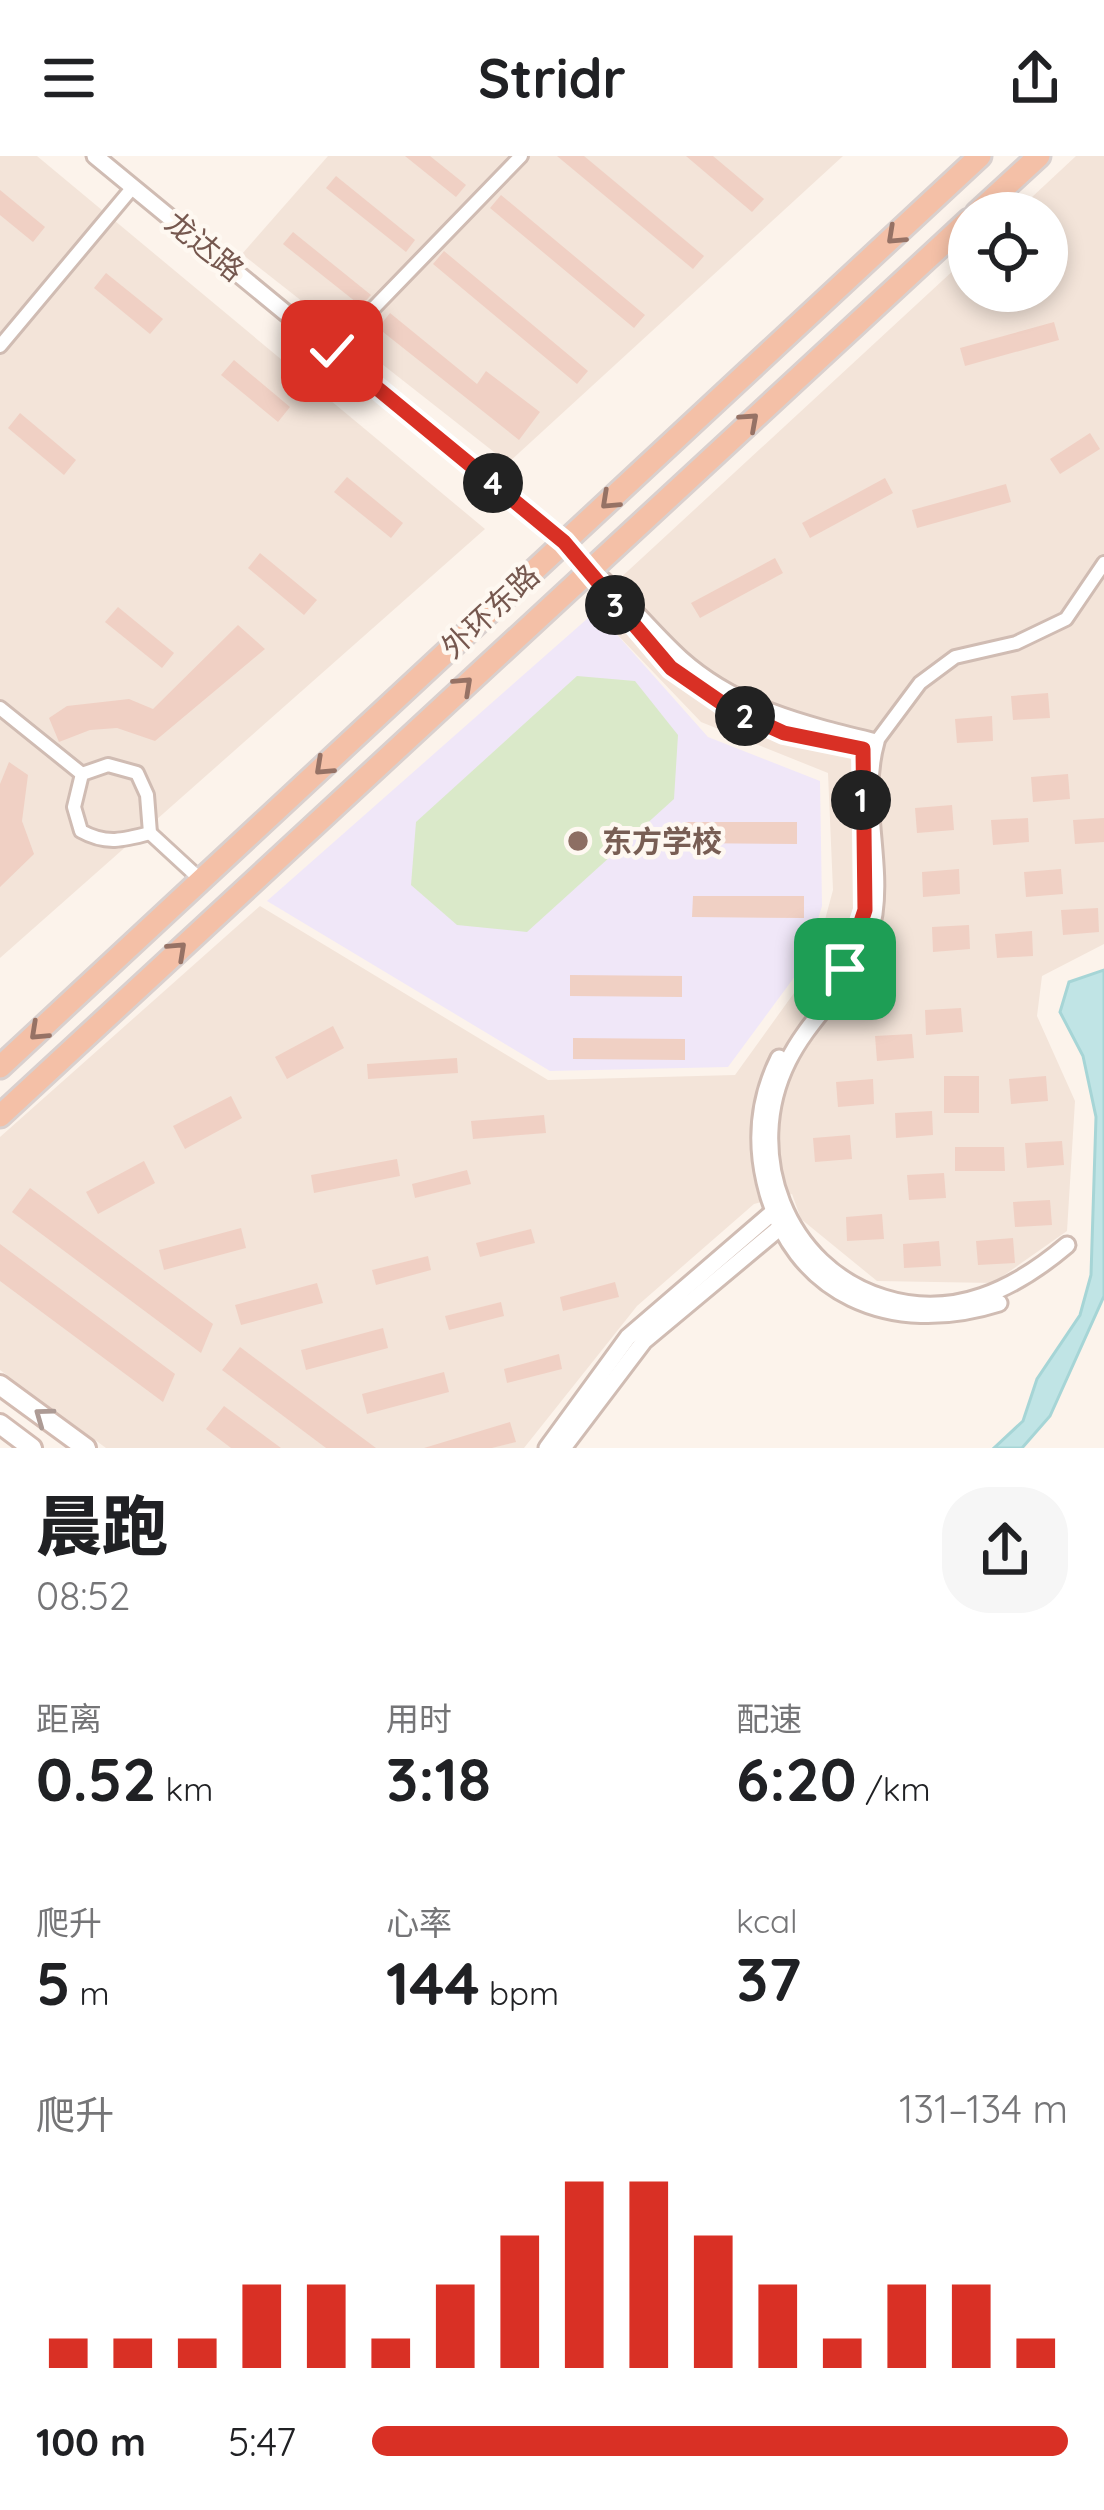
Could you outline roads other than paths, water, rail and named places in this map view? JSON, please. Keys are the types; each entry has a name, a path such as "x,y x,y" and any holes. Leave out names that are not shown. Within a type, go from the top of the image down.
{"highway":[{"name":"外环东路","path":"0,1067 980,156"},
{"path":"1000,192 1040,156"},
{"name":"外环东路","path":"0,1116 948,239"}],"main road":[{"path":"0,1385 86,1448"},
{"path":"0,1424 32,1448"}],"street":[{"name":"龙达路","path":"95,156 564,542 671,668 729,708 784,733 870,746"},
{"path":"332,351 521,156"},
{"path":"0,346 133,187"},
{"path":"1068,1251 1009,1300 964,1314 920,1316 882,1310 825,1284 803,1266 780,1217 769,1136 786,1064 808,1027 854,974 874,912 870,746 920,683 955,657 1016,643 1066,619 1104,563"},
{"path":"0,708 82,774"},
{"path":"82,774 108,765 136,773 148,795 150,833 201,880"},
{"path":"82,774 74,807 81,831 98,841 118,842 150,833"},
{"path":"547,1448 628,1337 780,1217"},
{"path":"563,1448 644,1341 780,1217"}],"water":[{"path":"1104,970 1104,1296 1050,1416 1022,1448 994,1448 1023,1421 1037,1379 1080,1315 1091,1275 1096,1117 1083,1056 1060,1012 1069,982"}],"place":[{"name":"东方学校","path":"578,841"}]}
